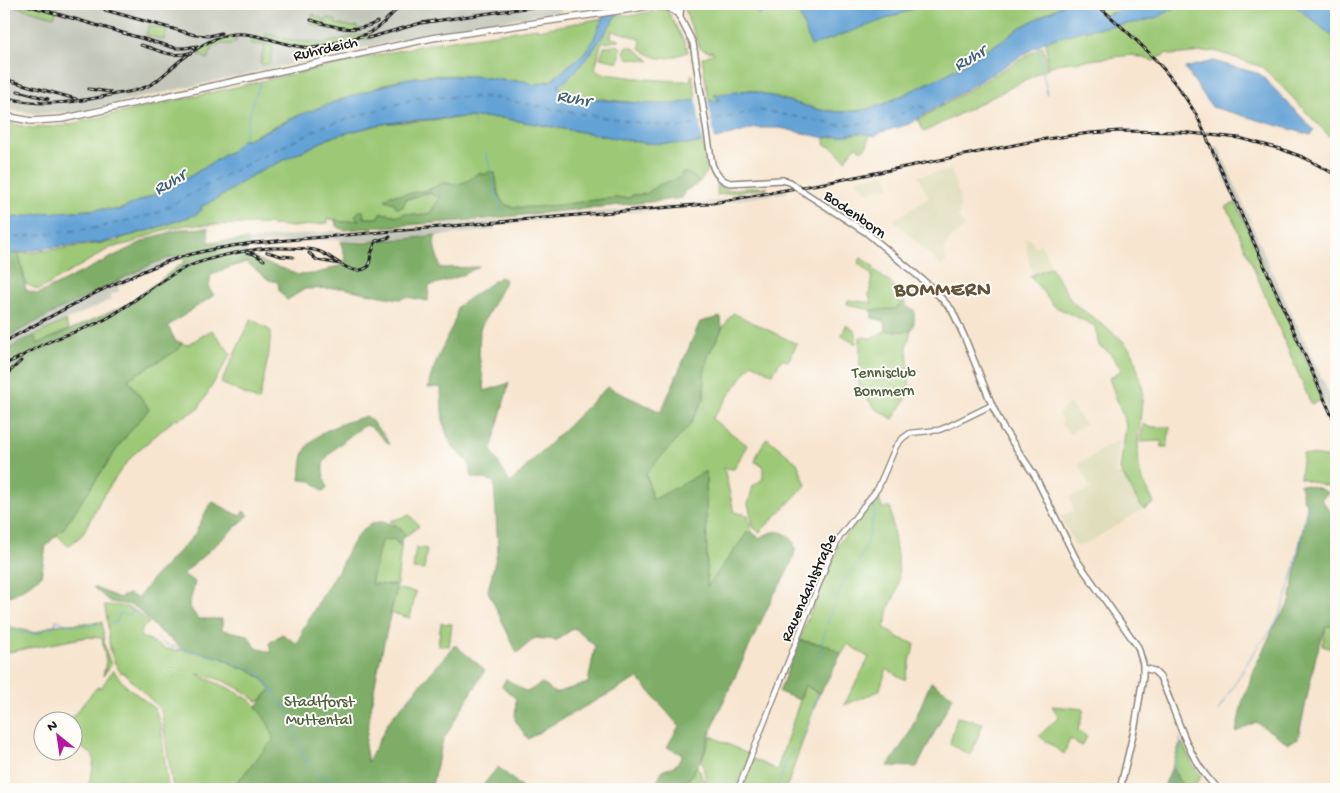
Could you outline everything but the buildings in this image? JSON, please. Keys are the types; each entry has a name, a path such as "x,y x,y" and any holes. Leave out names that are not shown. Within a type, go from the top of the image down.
{"main road":[{"path":"654,4 667,7 679,15"},
{"name":"Ruhrdeich","path":"4,116 31,121 62,119 432,38 654,4"},
{"path":"673,4 679,15"},
{"path":"679,15 681,4"},
{"name":"Bodenborn","path":"679,15 693,43 714,170 728,182 782,180 792,184 867,233 931,287 952,310 992,405 1006,433 1035,476 1076,559 1138,647 1144,668"},
{"path":"1120,789 1135,726 1144,668 1154,671 1160,677 1183,736 1205,774 1218,789"}],"street":[{"name":"Rauendahlstraße","path":"738,789 828,561 841,536 878,488 896,446 910,433 939,430 992,405"}],"shaded area":[{"path":"4,4 561,4 561,12 422,35 81,111 40,114 4,109"},
{"path":"1219,147 1268,263 1336,408 1336,430 1211,148"},
{"path":"951,170 959,195 960,207 958,217 965,227 950,238 944,251 947,262 941,266 894,220 929,198 918,176"},
{"path":"886,173 890,187 873,190 869,193 858,183 857,179"},
{"path":"787,188 787,192 707,205 495,225 495,230 409,239 380,240 374,248 369,269 359,272 340,266 340,261 358,270 363,267 368,259 373,241 341,242 340,239 260,244 184,259 147,272 127,282 118,287 119,291 110,295 112,299 34,336 4,354 4,339 51,314 152,264 209,246 333,231 349,233 705,203"},
{"path":"1025,238 1031,239 1035,246 1041,244 1052,267 1034,274 1029,264"},
{"path":"1069,403 1085,424 1070,434 1061,423 1063,421 1058,414"},
{"path":"1119,439 1120,444 1115,473 1122,474 1144,509 1082,546 1076,546 1060,516 1074,511 1069,497 1091,489 1079,464"}],"green space":[{"path":"8,4 59,4 54,17"},
{"path":"685,4 1065,4 1019,28 1008,37 947,74 884,104 864,110 842,112 820,110 750,90 715,95 720,99 709,102 702,58 714,53 700,48 686,13"},
{"path":"1103,4 1109,4 1110,7 1123,4 1125,7 1119,11 1101,16 1097,10"},
{"path":"1180,4 1293,4 1336,39 1336,142 1262,67 1215,51 1170,55 1167,53 1154,61 1132,55 1056,64 1048,68 1046,41 1088,29 1146,20 1169,11"},
{"path":"663,9 668,12 688,52 669,58 658,58 640,48 641,40 627,34 612,31 611,38 621,40 606,43 604,41 601,44 595,69 601,73 646,79 690,81 692,74 696,99 674,105 647,104 583,97 564,91 558,86 583,62 617,15 634,15"},
{"path":"313,13 325,20 328,18 335,20 337,25 356,26 361,30 355,31 355,33 344,33 311,24"},
{"path":"603,18 593,41 583,54 552,80 534,85 523,81 452,75 398,80 302,114 247,140 242,140 231,151 176,185 119,210 103,209 46,213 4,219 4,122 32,128 62,126 432,43 537,28 538,30"},
{"path":"149,25 167,30 164,40 146,35"},
{"path":"266,33 293,41 325,43 364,34 366,36 371,35 372,38 312,50 266,38"},
{"path":"228,37 236,37 236,42 220,44 218,47 212,48 208,59 199,55 201,49"},
{"path":"251,39 274,46 270,63 264,65 260,63 265,45 251,44"},
{"path":"618,45 621,48 619,62 600,58 604,47"},
{"path":"1043,46 1047,69 924,132 918,120"},
{"path":"626,47 633,47 650,61 627,58 624,53"},
{"path":"468,117 502,118 644,143 693,144 702,142 708,170 699,183 691,175 681,173 682,177 658,185 646,194 632,195 630,198 534,207 509,206 503,203 498,193 495,173 476,174 464,183 444,183 419,192 390,195 386,200 394,203 404,202 406,199 427,194 441,196 430,213 419,216 414,214 400,216 381,213 378,218 364,218 363,211 355,217 360,220 341,222 328,218 328,223 293,227 262,224 186,225 160,231 131,243 110,248 39,290 26,284 19,254 119,241 118,239 195,215 201,206 225,194 251,176 334,136 382,124"},
{"path":"860,133 870,135 867,145 862,151 856,146 845,160 832,147 824,145 825,138"},
{"path":"490,171 495,173 498,193 503,203 509,206 520,207 630,198 632,195 646,194 658,185 682,177 681,173 691,175 699,183 685,191 682,198 659,201 486,219 344,230 336,226 335,219 341,222 359,220 355,217 359,211 363,211 364,218 378,218 381,213 400,216 405,213 419,216 430,213 441,197 432,195 431,192 406,199 403,207 397,208 394,203 385,200 390,195 408,194 431,189 442,183 454,185 468,181 476,174 484,175"},
{"path":"717,185 728,190 756,187 768,188 717,195"},
{"path":"1236,203 1323,400 1320,402 1311,404 1232,217 1225,207"},
{"path":"208,228 209,242 248,240 246,253 268,264 298,275 313,274 344,265 345,257 341,242 366,243 436,235 434,244 440,268 479,267 458,277 429,286 428,301 406,297 400,299 342,288 305,289 287,300 279,290 278,282 269,280 246,262 211,274 209,289 214,295 168,326 175,340 182,343 178,350 128,379 149,409 123,440 63,529 46,546 41,576 19,592 4,597 4,353 19,342 34,336 38,344 128,304 185,261 175,256 152,264 4,339 4,318 7,316 4,314 4,255 11,253 19,254 26,290 38,294 150,238 181,229"},
{"path":"861,258 905,295 915,289 916,291 895,309 871,310 847,304 848,300 872,303 869,296 872,275 858,263"},
{"path":"1051,267 1072,302 1121,339 1133,353 1143,390 1138,442 1139,472 1154,503 1144,509 1120,470 1126,425 1109,378 1122,370 1109,352 1099,346 1095,326 1054,306 1030,276"},
{"path":"500,277 506,280 480,329 479,355 485,391 509,383 491,450 510,483 607,387 661,412 700,322 721,317 722,329 708,356 704,375 704,399 689,426 646,473 653,500 706,471 707,587 747,533 752,532 759,538 772,532 786,534 794,543 795,551 718,713 701,760 682,789 653,789 662,771 676,765 683,755 667,747 679,726 638,678 528,739 515,720 516,699 502,686 506,679 527,692 542,683 555,693 588,683 595,646 574,628 557,640 535,638 517,653 488,591 498,549 494,481 472,477 468,461 459,454 448,437 443,418 441,387 428,388 431,376 455,320 457,307"},
{"path":"904,302 907,307 914,310 914,323 911,331 885,331 884,321 872,318 871,310 895,309"},
{"path":"733,313 797,344 788,361 782,359 772,374 752,363 712,419 747,445 734,469 724,468 734,512 748,515 752,532 747,533 707,587 706,471 653,501 646,473 689,426 704,399 704,375 708,356"},
{"path":"251,319 271,331 269,353 259,401 221,383"},
{"path":"65,321 69,329 38,344 34,336"},
{"path":"846,325 856,332 856,343 842,336"},
{"path":"212,330 231,354 198,409 174,420 135,453 101,499 82,535 68,546 57,535 63,529 123,440 149,409 128,379 178,350 182,343 187,345"},
{"name":"Tennisclub Bommern","path":"885,331 911,331 907,345 910,393 893,419 875,408 859,388 860,337 871,338"},
{"path":"367,416 385,436 390,445 371,427 365,425 341,444 325,461 323,472 327,489 322,491 312,481 300,480 304,453 315,438 331,428"},
{"path":"1143,424 1149,427 1170,427 1167,447 1162,447 1161,441 1140,442"},
{"path":"767,438 797,463 806,485 760,532 754,528 748,504 753,486 763,479 763,465 755,462 758,452"},
{"path":"1303,454 1326,457 1333,477 1330,487 1300,478"},
{"path":"1300,484 1318,488 1328,493 1321,499 1336,518 1336,617 1333,627 1326,626 1316,656 1298,739 1288,743 1256,722 1236,732 1242,703 1256,665 1275,625 1290,602 1307,506"},
{"path":"875,495 878,497 882,508 891,508 899,571 897,590 889,608 884,627 899,638 915,644 905,680 887,669 879,691 844,705 869,658 848,644 842,654 827,645 799,640 838,545"},
{"name":"Stadtforst Muttental","path":"213,502 240,516 244,511 249,515 183,574 195,582 189,606 198,619 222,619 222,630 248,635 255,647 271,653 269,643 282,634 296,643 298,642 303,634 301,632 335,574 338,572 350,546 363,530 378,522 387,523 398,528 406,536 401,539 401,548 394,539 381,541 371,584 397,585 376,678 365,746 368,762 389,721 455,645 485,670 443,740 431,789 231,789 273,740 265,718 256,707 271,689 261,677 249,669 239,668 220,657 183,649 156,628 137,608 110,602 93,587 119,598 128,594 138,598 154,577 189,541"},
{"path":"410,515 419,526 406,536 400,528 390,521"},
{"path":"394,539 401,548 397,585 371,584 381,541"},
{"path":"416,547 427,549 424,570 413,569"},
{"path":"397,589 416,592 410,618 390,613"},
{"path":"104,605 129,608 144,617 149,623 142,628 140,637 151,640 151,642 166,649 183,650 220,657 239,668 249,669 261,677 271,689 261,700 257,701 229,683 197,674 250,700 257,706 272,731 274,740 231,789 173,789 161,710 123,672 121,673 115,664 110,647"},
{"path":"1336,617 1336,650 1322,646 1327,625 1333,626"},
{"path":"102,622 105,648 111,665 103,676 106,662 102,638 87,637 4,653 4,629 11,627 35,633 53,625"},
{"path":"441,623 452,624 449,646 438,645"},
{"path":"799,641 827,645 841,654 820,694 805,685 800,700 779,692"},
{"path":"113,670 125,685 155,709 161,726 168,789 87,789 93,768 93,755 82,748 82,710 78,710 97,687 101,688"},
{"path":"931,682 953,696 917,767 888,766 908,736"},
{"path":"805,685 819,694 786,789 741,789 753,759 777,770"},
{"path":"1052,706 1084,709 1078,730 1087,737 1082,746 1070,739 1064,754 1039,736 1059,717"},
{"path":"957,717 983,723 971,755 950,743"},
{"path":"711,736 750,755 735,789 707,789 702,760"},
{"path":"1182,743 1201,776 1193,789 1187,789 1178,779 1172,767 1179,746"},
{"path":"498,767 524,789 480,789"},
{"path":"697,767 705,789 682,789"},
{"path":"1172,767 1178,779 1187,789 1163,789"}],"water":[{"name":"Ruhr","path":"608,4 617,4 617,15 591,53 569,78 558,86 567,91 595,99 630,103 675,104 698,100 718,101 719,99 714,95 750,90 820,110 842,112 864,110 884,104 947,74 1008,37 1019,28 1065,4 1105,4 1097,10 1101,16 1119,11 1125,7 1123,4 1180,4 1159,17 1140,22 1085,30 1046,41 909,124 882,132 876,136 860,133 825,138 780,128 756,128 693,144 644,143 502,118 468,117 403,121 382,124 334,136 251,176 225,194 201,206 202,210 195,215 105,242 46,248 4,255 4,219 46,213 103,209 119,210 176,185 231,151 242,140 248,140 297,116 404,79 427,76 475,76 509,81 526,81 534,85 552,80 583,54 593,41"},
{"path":"753,4 785,4 758,15"},
{"path":"815,4 927,4 811,46 798,10"},
{"path":"1109,4 1123,4 1109,8"},
{"path":"1293,4 1336,4 1336,39"},
{"path":"1213,61 1260,74 1314,130 1311,135 1212,107 1185,68"}],"pier":[{"path":"696,97 708,99 715,142 703,144"}],"waterway":[{"path":"1038,46 1047,94"},
{"path":"243,141 254,98 261,82"},
{"path":"473,119 475,125"},
{"path":"486,153 502,213"},
{"path":"1218,711 1282,610 1291,582 1309,507 1306,501"},
{"path":"827,624 843,581 856,566 864,551 875,507"},
{"path":"111,623 116,623 120,613 128,615 133,611 141,620"},
{"path":"4,631 10,629 23,633 41,633 47,628 55,626 56,620 77,626 98,624"},
{"path":"822,643 826,630"},
{"path":"157,638 166,645 212,656 221,656 240,667 249,668 262,676 294,722 297,739"},
{"path":"819,658 821,649"},
{"path":"797,746 805,735 819,691"},
{"path":"1170,789 1181,747 1180,739"},
{"path":"298,742 309,766"},
{"path":"777,789 786,762 794,750"},
{"path":"316,773 332,781"},
{"path":"334,785 337,789"}],"ferry route":[{"path":"4,239 96,228 155,214 235,170 324,126 421,97 490,97 582,114 677,128 702,123"},
{"path":"706,122 759,110 838,125 869,123 893,118 918,105 926,109 927,113"}],"railway":[{"path":"23,4 175,48 197,46"},
{"path":"361,4 379,7 395,4"},
{"path":"4,97 32,102 60,103 146,87 155,82 191,52 209,42 235,34 249,34 302,47 321,47 357,38 371,32 385,22 401,4"},
{"path":"1096,4 1139,43 1164,69 1197,116 1336,425"},
{"path":"368,38 421,23 546,5"},
{"path":"105,10 195,35 209,36 221,33"},
{"path":"311,20 344,28 361,28 377,22"},
{"path":"141,45 170,54 189,53"},
{"path":"4,79 76,99"},
{"path":"89,89 110,92"},
{"path":"18,91 48,99"},
{"path":"4,342 91,295 136,274 181,257 217,248 253,243 707,204 830,182 1039,140 1090,133 1120,131 1180,132 1239,138 1281,149 1305,158 1336,175"},
{"path":"4,364 52,340 103,320 169,277 197,263 247,251 269,248 294,248 318,251 350,269 363,270 369,266 376,241 390,237"},
{"path":"246,252 264,260"},
{"path":"267,252 293,257"},
{"path":"309,253 317,260 340,264"},
{"path":"5,376 21,361"}],"district":[{"name":"BOMMERN","path":"943,288"}]}
